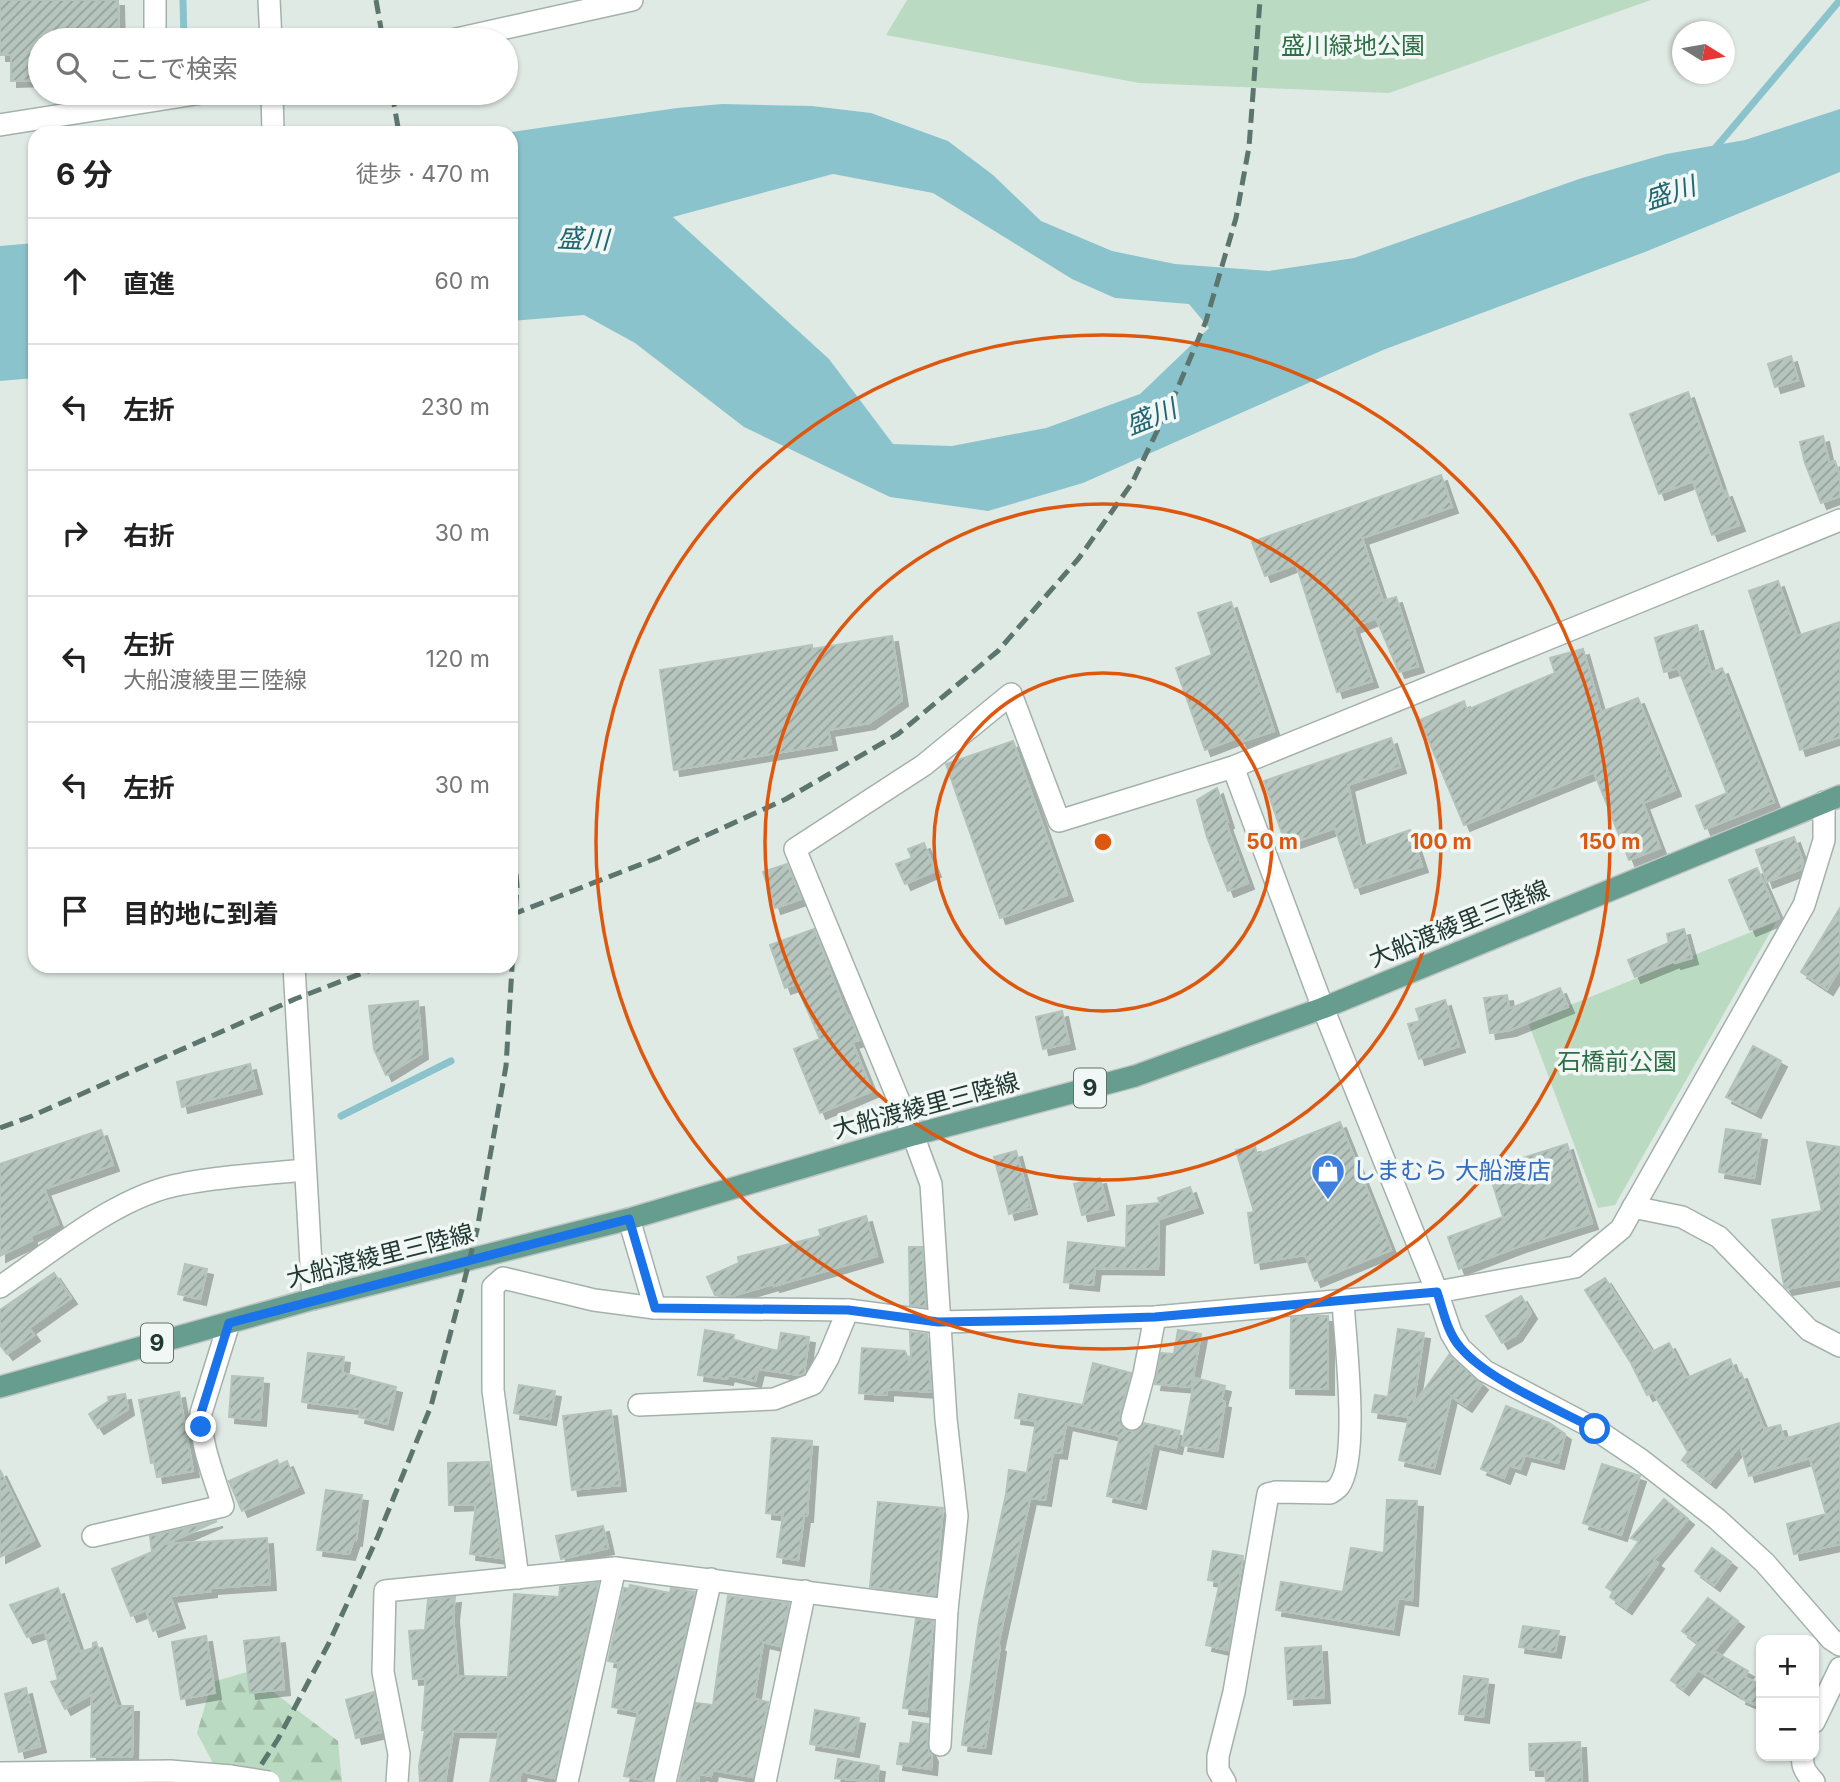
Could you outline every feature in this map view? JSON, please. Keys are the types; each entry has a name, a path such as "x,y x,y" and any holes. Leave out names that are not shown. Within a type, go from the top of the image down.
{"main road":[{"name":"大船渡綾里三陸線","path":"0,1387 313,1299 629,1219 913,1135 1135,1076 1323,1009 1832,799"}],"street":[{"path":"155,0 155,28"},
{"path":"269,0 270,28"},
{"path":"506,28 632,0"},
{"path":"0,125 111,105"},
{"path":"272,105 273,126"},
{"path":"940,1745 947,1609 957,1516 938,1322 931,1184 795,849 924,765 1011,694 1059,821 1233,767 1840,520"},
{"path":"1233,767 1323,1009 1451,1333 1460,1348 1485,1371 1595,1429 1641,1460 1717,1519 1765,1563 1831,1639 1840,1645"},
{"path":"518,1578 493,1390 494,1287 503,1278 594,1300 655,1308 848,1310 938,1322 1155,1317 1343,1301 1437,1292 1575,1267 1621,1229 1804,905 1824,840 1832,799"},
{"path":"294,973 313,1299"},
{"path":"0,1287 115,1209 147,1194 181,1184 305,1170"},
{"path":"1633,1207 1682,1217 1719,1237 1809,1330 1840,1346"},
{"path":"629,1219 655,1308"},
{"path":"1225,1782 1218,1770 1218,1756 1234,1692 1268,1494 1330,1493 1339,1485 1346,1464 1350,1431 1343,1301"},
{"path":"639,1405 774,1399 813,1384 828,1358 848,1310"},
{"path":"1132,1419 1155,1317"},
{"path":"93,1536 222,1506 201,1427 201,1413 229,1323"},
{"path":"397,1782 399,1754 383,1672 385,1591 615,1568 947,1609"},
{"path":"567,1782 615,1568"},
{"path":"665,1782 711,1579"},
{"path":"765,1782 805,1591"},
{"path":"1819,1712 1840,1668"},
{"path":"1802,1761 1807,1774 1814,1782"},
{"path":"0,1773 60,1777 170,1770 270,1782"}],"green space":[{"name":"盛川緑地公園","path":"907,0 1651,0 1389,93 1139,83 886,35"},
{"name":"石橋前公園","path":"1776,922 1615,1205 1598,1208 1528,1022"},
{"path":"247,1672 338,1741 342,1782 223,1782 197,1733 212,1682"}],"water":[{"name":"盛川","path":"722,104 812,106 871,113 948,141 993,175 1041,221 1112,251 1175,264 1269,271 1354,258 1582,178 1666,154 1745,140 1840,109 1840,172 1645,252 1383,350 1083,483 988,511 890,497 744,427 635,343 584,315 518,320 518,131","holes":["833,174 933,193 1072,279 1115,298 1189,304 1209,328 1140,394 1046,428 952,446 893,444 829,359 673,217"]},
{"path":"28,244 28,379 0,381 0,246"}],"building":[{"path":"0,0 118,0 119,28 28,28 28,80 11,81 11,55 0,55"},
{"path":"1791,356 1798,380 1775,387 1768,364"},
{"path":"1688,392 1723,492 1726,491 1739,525 1712,535 1693,481 1659,494 1630,414"},
{"path":"1823,436 1829,463 1835,461 1840,477 1840,496 1821,503 1805,463 1800,442"},
{"path":"1441,475 1452,507 1362,538 1383,601 1396,597 1418,666 1399,672 1376,618 1353,627 1372,681 1337,692 1296,564 1265,576 1252,542"},
{"path":"1778,581 1797,636 1840,622 1840,737 1800,750 1749,591"},
{"path":"1231,602 1274,731 1241,742 1239,737 1205,750 1176,668 1212,655 1198,613"},
{"path":"1697,625 1711,673 1722,668 1774,802 1705,829 1696,806 1727,793 1678,668 1664,672 1655,638"},
{"path":"892,636 902,700 869,723 828,730 831,744 674,770 660,670 812,645 812,649"},
{"path":"1583,649 1601,712 1638,698 1675,790 1643,803 1660,848 1629,860 1594,772 1464,825 1420,720 1464,701 1467,710 1555,673 1550,658"},
{"path":"1391,738 1400,767 1348,785 1361,847 1410,830 1422,866 1355,888 1335,828 1286,845 1264,781"},
{"path":"1013,741 1067,895 1000,918 946,764"},
{"path":"1217,788 1228,822 1226,823 1248,883 1228,891 1207,837 1197,800"},
{"path":"1794,837 1803,862 1801,869 1767,882 1756,850"},
{"path":"924,843 935,871 905,884 896,864 912,858 908,849"},
{"path":"787,864 801,899 775,908 763,872"},
{"path":"1757,868 1779,918 1750,930 1729,880"},
{"path":"1840,908 1840,968 1827,989 1801,972"},
{"path":"814,929 859,1040 852,1042 872,1091 820,1113 794,1049 820,1039 796,984 785,988 770,945"},
{"path":"1684,929 1692,958 1675,963 1674,961 1635,977 1628,960 1669,943 1667,934"},
{"path":"1560,988 1568,1007 1510,1030 1490,1033 1484,998 1507,995 1509,1009"},
{"path":"1445,1000 1459,1046 1419,1059 1408,1024 1420,1021 1416,1009"},
{"path":"418,1001 422,1053 386,1075 374,1049 369,1006"},
{"path":"1062,1011 1069,1043 1043,1049 1036,1017"},
{"path":"1753,1046 1781,1061 1755,1112 1726,1097"},
{"path":"250,1064 256,1088 182,1107 177,1082"},
{"name":"しまむら 大船渡店","path":"1340,1122 1391,1250 1315,1281 1305,1255 1255,1263 1248,1213 1254,1212 1236,1150 1255,1146 1257,1155"},
{"path":"1726,1129 1761,1134 1754,1178 1719,1172"},
{"path":"101,1130 113,1165 44,1189 58,1224 30,1236 32,1240 0,1256 0,1164"},
{"path":"1807,1142 1840,1147 1840,1279 1787,1289 1772,1220 1822,1211"},
{"path":"1567,1144 1592,1223 1459,1269 1448,1237 1503,1217 1488,1169"},
{"path":"1016,1151 1031,1208 1009,1214 994,1157"},
{"path":"1100,1178 1108,1209 1082,1215 1074,1184"},
{"path":"1190,1187 1197,1207 1159,1219 1158,1269 1095,1268 1093,1285 1064,1282 1068,1242 1126,1248 1127,1206 1160,1203 1158,1198"},
{"path":"866,1216 877,1256 774,1286 773,1284 732,1296 715,1295 707,1277 739,1263 738,1257 821,1236 819,1230"},
{"path":"909,1247 922,1247 926,1307 910,1305"},
{"path":"185,1264 207,1269 200,1299 178,1294"},
{"path":"54,1273 71,1298 29,1328 34,1335 7,1354 0,1345 0,1310"},
{"path":"1605,1278 1652,1352 1669,1343 1687,1378 1730,1359 1736,1375 1741,1373 1764,1429 1780,1425 1784,1439 1840,1423 1840,1544 1794,1554 1787,1524 1826,1514 1810,1458 1749,1476 1740,1445 1710,1482 1682,1460 1688,1452 1653,1392 1647,1395 1631,1363 1585,1290"},
{"path":"1521,1296 1531,1313 1516,1335 1502,1343 1486,1316"},
{"path":"1328,1316 1328,1389 1290,1388 1291,1318"},
{"path":"1398,1329 1424,1333 1413,1406 1449,1355 1482,1384 1466,1406 1451,1396 1434,1468 1399,1460 1409,1417 1372,1412 1375,1395 1388,1397"},
{"path":"705,1330 734,1335 733,1340 778,1351 781,1333 809,1337 804,1374 758,1369 755,1381 728,1375 727,1379 698,1375"},
{"path":"1178,1330 1201,1334 1191,1387 1155,1384 1161,1353 1174,1354"},
{"path":"910,1332 927,1334 931,1392 887,1389 887,1395 859,1393 862,1348 905,1351 909,1362"},
{"path":"308,1353 344,1357 342,1373 396,1387 387,1424 359,1417 361,1409 302,1402"},
{"path":"1093,1363 1131,1373 1119,1416 1122,1428 1135,1432 1144,1423 1180,1431 1176,1448 1153,1443 1140,1503 1107,1496 1120,1436 1066,1424 1061,1453 1053,1452 1045,1500 1030,1498 998,1645 1000,1646 985,1748 962,1745 979,1621 1009,1470 1027,1473 1036,1421 1015,1418 1019,1394 1083,1405"},
{"path":"232,1376 263,1378 260,1420 229,1417"},
{"path":"1195,1378 1225,1386 1221,1401 1225,1402 1217,1451 1182,1445"},
{"path":"519,1385 555,1391 550,1419 514,1413"},
{"path":"179,1392 193,1471 157,1477 154,1462 151,1463 139,1400"},
{"path":"125,1394 128,1409 98,1428 89,1414 109,1401 108,1397"},
{"path":"1506,1406 1549,1423 1565,1434 1558,1463 1525,1455 1520,1469 1509,1465 1504,1478 1481,1469"},
{"path":"611,1410 620,1485 572,1490 563,1416"},
{"path":"772,1438 812,1441 807,1516 804,1516 798,1560 777,1557 783,1515 766,1513"},
{"path":"277,1460 279,1465 287,1461 298,1487 242,1511 229,1481"},
{"path":"489,1462 502,1558 470,1554 476,1504 449,1505 448,1463"},
{"path":"1602,1464 1640,1476 1621,1535 1583,1523"},
{"path":"0,1470 34,1540 0,1557"},
{"path":"326,1490 362,1495 356,1540 354,1539 349,1554 317,1550"},
{"path":"1664,1499 1688,1519 1654,1560 1658,1563 1626,1608 1610,1597 1613,1592 1606,1587 1639,1541 1631,1538"},
{"path":"1387,1500 1417,1501 1412,1600 1398,1598 1393,1629 1276,1610 1281,1582 1343,1592 1351,1548 1384,1553"},
{"path":"878,1502 943,1508 935,1595 870,1587"},
{"path":"217,1521 165,1544 267,1538 270,1584 211,1588 211,1591 170,1596 179,1622 153,1631 146,1610 131,1616 112,1569 152,1552 150,1536"},
{"path":"603,1526 608,1548 561,1559 556,1536"},
{"path":"1712,1548 1731,1562 1714,1585 1695,1571"},
{"path":"1213,1551 1243,1556 1228,1650 1206,1645 1220,1582 1208,1580"},
{"path":"598,1583 554,1778 521,1771 519,1782 490,1782 499,1732 453,1731 445,1782 420,1782 426,1678 413,1679 409,1631 425,1630 428,1600 455,1597 453,1615 458,1676 508,1677 514,1594 559,1597 560,1587"},
{"path":"630,1585 670,1593 671,1588 695,1592 652,1782 624,1776 638,1712 612,1707 619,1663 608,1661 624,1588 629,1589"},
{"path":"58,1588 80,1652 93,1648 93,1643 96,1642 117,1706 133,1706 132,1757 91,1757 92,1694 65,1709 51,1682 58,1680 45,1631 27,1637 10,1605"},
{"path":"728,1596 789,1603 780,1646 763,1642 754,1699 768,1702 753,1777 712,1770 711,1776 699,1774 698,1782 679,1781 696,1703 713,1705"},
{"path":"1708,1598 1738,1621 1714,1651 1748,1671 1744,1677 1756,1683 1756,1705 1740,1698 1741,1696 1698,1670 1683,1689 1671,1680 1698,1643 1682,1631"},
{"path":"916,1619 933,1621 926,1711 903,1708"},
{"path":"1523,1626 1559,1631 1555,1652 1519,1647"},
{"path":"206,1636 215,1693 181,1699 172,1642"},
{"path":"279,1637 284,1689 250,1693 244,1641"},
{"path":"1321,1646 1324,1697 1288,1699 1285,1648"},
{"path":"1464,1676 1488,1679 1483,1717 1459,1714"},
{"path":"26,1688 40,1746 19,1752 5,1694"},
{"path":"374,1692 381,1732 356,1738 346,1700"},
{"path":"815,1710 859,1718 853,1751 810,1744"},
{"path":"913,1722 928,1724 927,1745 932,1756 931,1769 897,1764 900,1743 910,1744"},
{"path":"1580,1742 1582,1782 1546,1782 1545,1770 1530,1770 1529,1744"},
{"path":"838,1759 879,1766 877,1782 835,1778"}],"waterway":[{"path":"183,0 184,28"},
{"path":"1712,152 1840,0"},
{"path":"341,1116 451,1061"}],"railway":[{"path":"376,0 381,28"},
{"path":"518,912 657,858 786,799 898,734 998,651 1079,558 1132,483 1176,392 1206,321 1236,218 1249,147 1260,0"},
{"path":"394,105 398,126"},
{"path":"0,1128 295,999 363,973"},
{"path":"250,1782 278,1739 329,1643 378,1536 431,1406 477,1230 506,1066 512,973"}],"place":[{"name":"しまむら 大船渡店","path":"1328,1201"}],"route":[{"path":"201,1427 201,1413 229,1323 629,1219 655,1308 848,1310 938,1322 1060,1320 1155,1317 1437,1292 1451,1333 1460,1348 1485,1371 1595,1429"}]}
